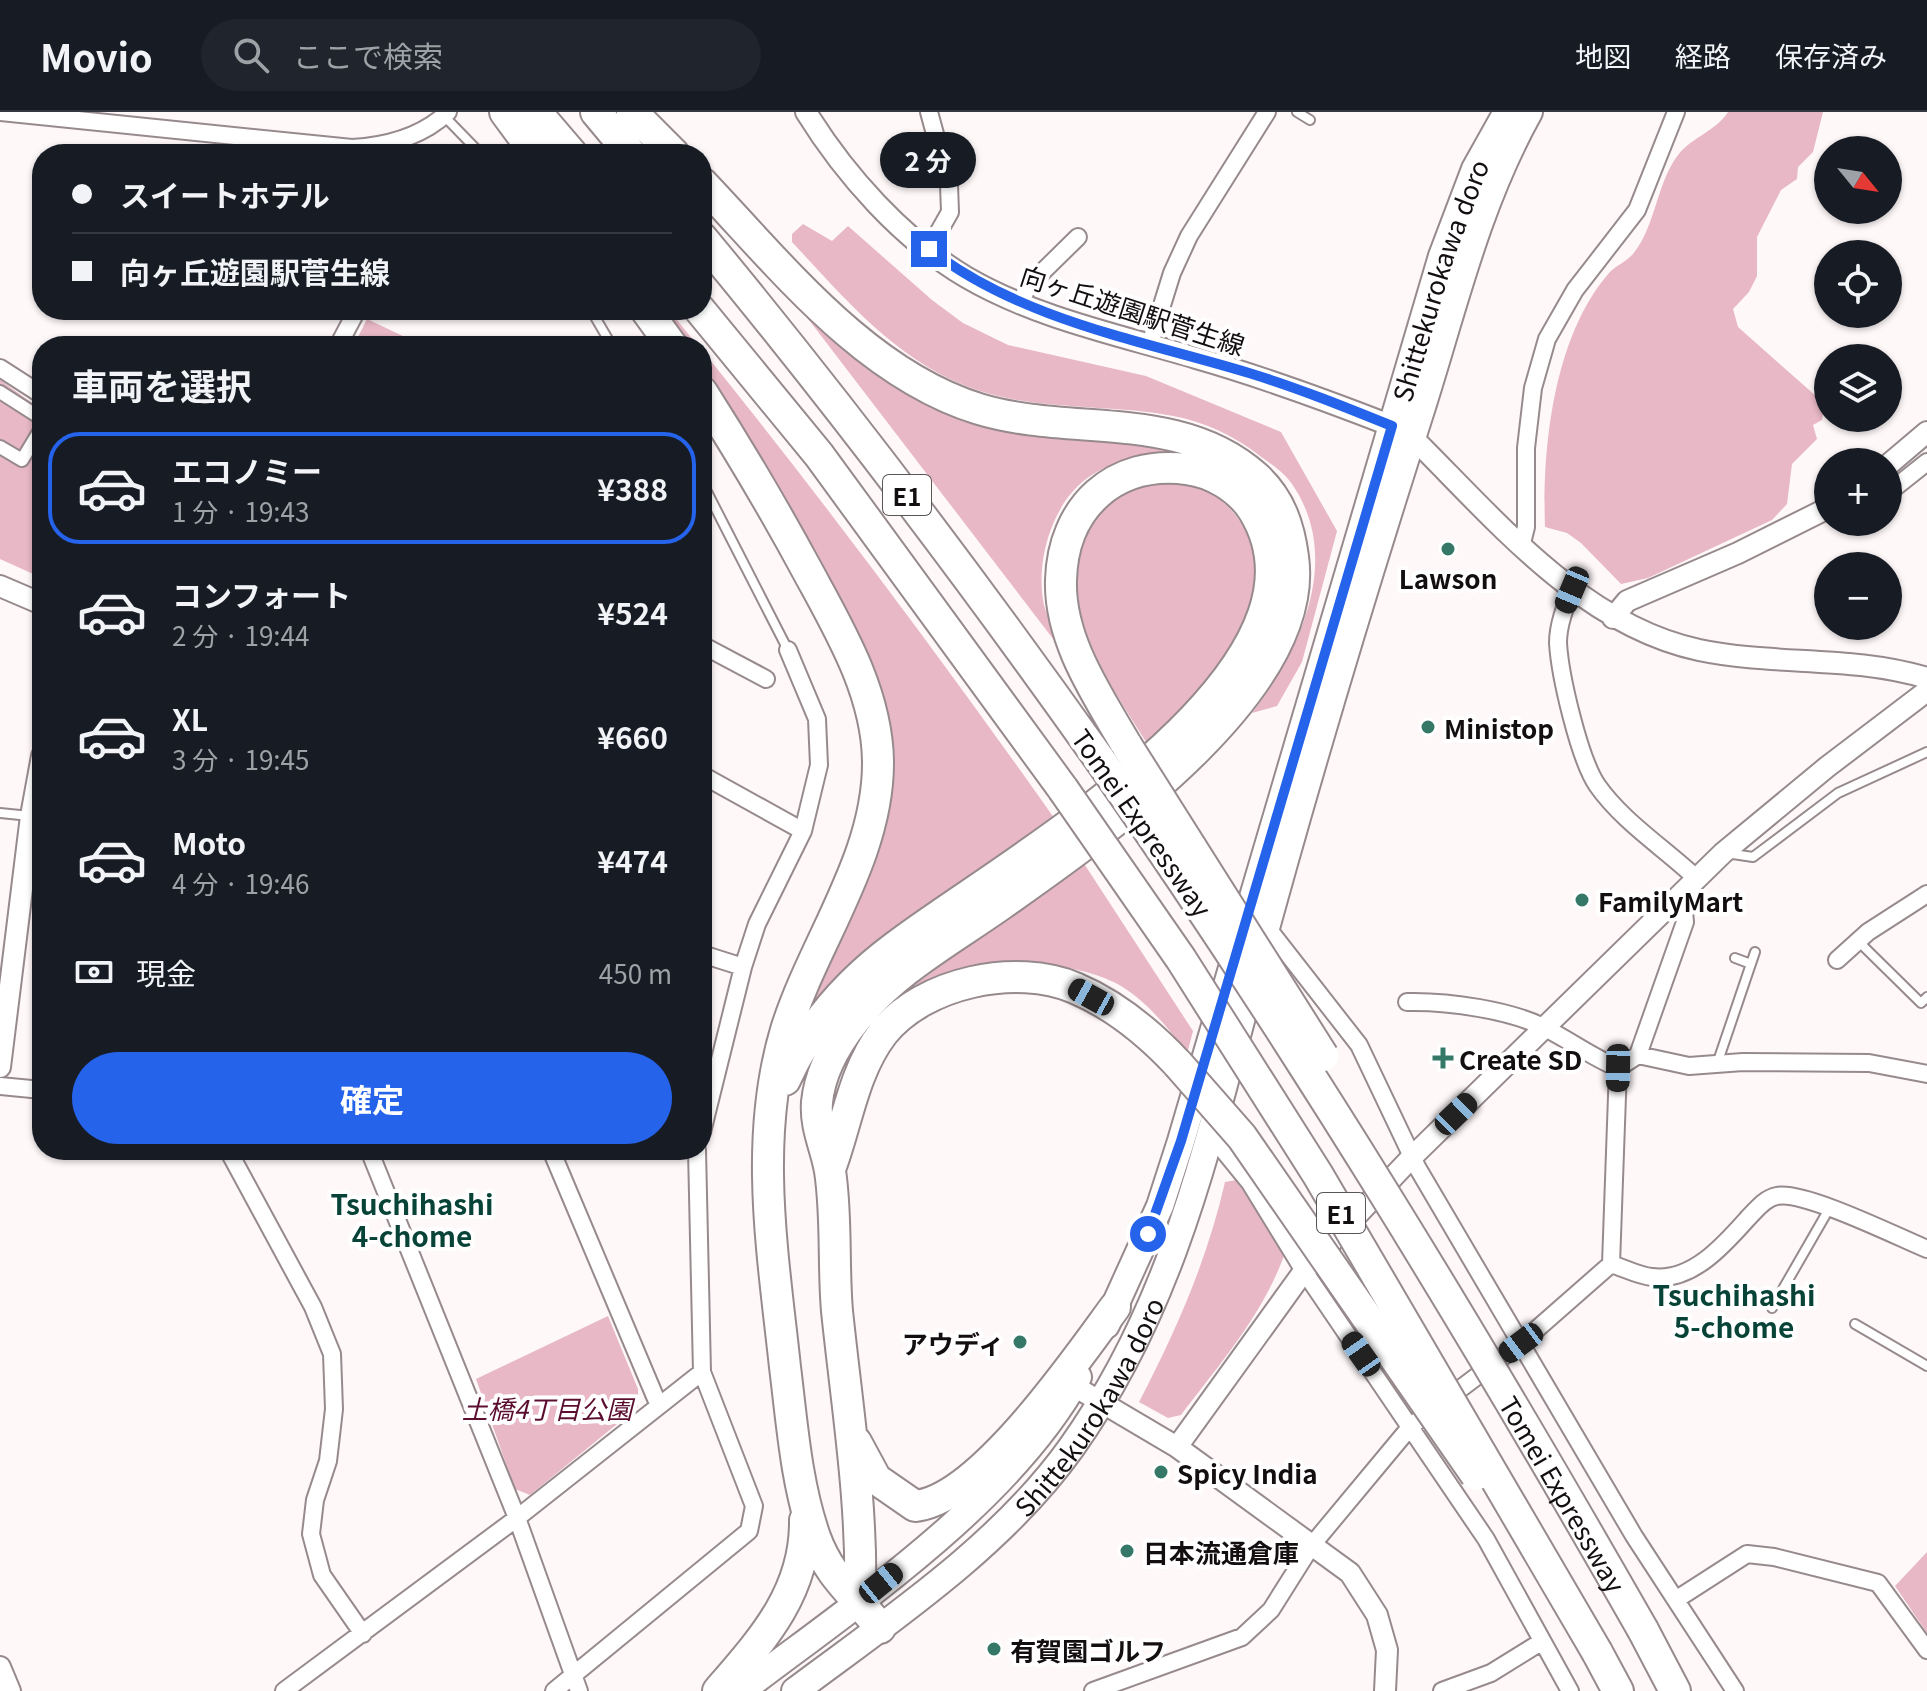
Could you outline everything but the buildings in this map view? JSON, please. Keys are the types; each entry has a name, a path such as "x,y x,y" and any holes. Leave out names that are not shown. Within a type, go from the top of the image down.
{"highway":[{"path":"505,112 529,144"},
{"path":"536,112 563,144"},
{"path":"596,112 623,144"},
{"path":"632,112 664,144"},
{"path":"712,193 832,317 891,364 940,394 981,409 1034,420 1143,428 1201,442 1235,461 1259,480 1281,507 1296,575 1278,648 1256,682 1219,727 1174,770 1056,865 887,985 855,1019 833,1051 821,1077 817,1105 818,1132 830,1169 836,1303 861,1556 860,1601"},
{"name":"Tomei Expressway","path":"712,250 857,429 983,594 1114,753 1201,905 1395,1206 1643,1630 1675,1691"},
{"name":"Tomei Expressway","path":"708,320 819,455 1063,789 1181,959 1397,1304 1618,1691"},
{"path":"712,409 784,528 853,661 874,721 878,760 872,820 786,1031 769,1123 766,1167 795,1453 805,1496 815,1536 831,1573 860,1601 880,1628"},
{"path":"769,1123 785,1080 804,1044 853,982 906,938 1041,847 1182,731 1225,684 1248,649 1267,604 1270,568 1265,537 1253,510 1231,487 1203,471 1166,466 1134,471 1111,483 1089,501 1073,526 1064,556 1061,582 1074,645 1114,753"},
{"path":"830,1169 865,1064 884,1032 907,1011 962,985 1006,978 1039,979 1074,987 1152,1036 1242,1137 1597,1652"},
{"path":"850,1429 876,1479 915,1506 931,1505 955,1492 1067,1383 1115,1307"},
{"path":"718,1691 770,1630 791,1595 806,1549 805,1496"}],"main road":[{"name":"Shittekurokawa doro","path":"795,1691 948,1575 1039,1487 1071,1449 1146,1322 1181,1239 1402,431 1442,256 1475,169 1507,112"},
{"name":"Shittekurokawa doro","path":"1115,1307 1160,1206 1402,431 1477,226 1507,152 1529,112"},
{"name":"Shittekurokawa doro","path":"741,1691 860,1601 1012,1467 1045,1429 1067,1383"}],"street":[{"path":"0,112 313,144"},
{"name":"向ヶ丘遊園駅菅生線","path":"806,112 831,151 859,184 929,249 964,276 1021,304 1252,374 1402,431"},
{"path":"929,112 949,185 950,212 929,249"},
{"path":"1150,344 1172,273 1189,236 1267,112"},
{"path":"1522,543 1526,527 1526,448 1533,388 1547,339 1575,290 1637,210 1676,112"},
{"path":"389,144 407,138 445,113"},
{"path":"1021,304 1027,287 1078,237"},
{"path":"0,368 32,389"},
{"path":"0,392 32,413"},
{"path":"1402,431 1572,590 1613,618 1664,641 1701,650 1881,665 1927,678"},
{"path":"1902,453 1927,432"},
{"path":"0,447 22,460 32,444"},
{"path":"1902,482 1927,462"},
{"path":"1613,618 1627,601 1738,553 1814,515"},
{"path":"0,586 32,600"},
{"path":"1572,590 1563,612 1558,641 1571,710 1589,770 1613,803 1689,884 1685,922 1638,1055 1618,1068"},
{"path":"712,650 766,679"},
{"path":"712,1092 757,924 803,831 819,765 817,719 788,650"},
{"path":"1177,1447 1304,1271 1412,1157 1723,853 1771,811 1927,691"},
{"path":"712,781 803,831"},
{"path":"0,1067 32,811"},
{"path":"1837,960 1907,904 1927,894"},
{"path":"1266,926 1359,1045 1412,1157 1634,1536 1735,1691"},
{"path":"712,957 743,967"},
{"path":"1407,1002 1445,1001 1544,1027 1584,1054 1618,1068"},
{"path":"1638,1055 1689,1066 1869,1063 1927,1074"},
{"path":"1093,1691 1242,1637 1271,1610 1312,1545 1411,1426 1521,1343 1611,1264 1616,1207 1618,1068"},
{"path":"0,1086 32,1089"},
{"path":"1210,1134 1250,1183 1304,1271 1506,1570 1541,1642 1570,1691"},
{"path":"233,1160 313,1307 332,1354 334,1409 328,1461 315,1500 311,1534 322,1575 363,1634"},
{"path":"373,1160 517,1518 576,1684"},
{"path":"555,1160 659,1406"},
{"path":"554,1691 576,1684 749,1531 754,1506 702,1372 697,1160"},
{"path":"1611,1264 1651,1278 1672,1277 1697,1266 1727,1242 1761,1204 1777,1196 1800,1197 1927,1249"},
{"path":"284,1691 517,1518 702,1372"},
{"path":"1067,1383 1177,1447 1350,1573 1368,1596 1387,1650 1385,1691"},
{"path":"1677,1599 1747,1554 1774,1557 1878,1583 1927,1650"},
{"path":"1442,1691 1491,1673 1541,1642"},
{"path":"0,1667 10,1691"}],"lane":[{"path":"1297,112 1310,120"},
{"path":"445,113 472,144"},
{"path":"712,502 788,650"},
{"path":"1723,853 1753,857 1838,793 1927,752"},
{"path":"0,813 31,816"},
{"path":"1858,941 1921,1003 1927,997"},
{"path":"1717,1064 1755,952"},
{"path":"1735,958 1751,964"},
{"path":"1772,1308 1829,1209"},
{"path":"1855,1324 1927,1366"}],"green space":[{"path":"1728,112 1823,112 1817,136 1814,136 1813,152 1798,167 1797,179 1781,190 1757,237 1757,276 1749,292 1733,309 1738,327 1814,394 1813,425 1817,439 1792,464 1787,504 1772,520 1648,578 1621,584 1581,543 1567,533 1545,527 1546,462 1555,394 1575,328 1590,299 1609,273 1630,257 1641,243 1671,166 1684,149"},
{"path":"803,224 832,241 848,226 932,300 963,323 1008,345 1146,376 1281,432 1337,531 1302,662 1277,706 1252,713 1286,661 1300,632 1310,603 1315,572 1314,542 1307,513 1286,476 1240,442 1197,422 1149,412 1027,402 980,391 951,380 900,348 834,287 792,242 792,234"},
{"path":"773,273 916,388 1202,454 1153,456 1110,466 1075,489 1061,508 1045,549 1042,587 1046,612 1070,661"},
{"path":"369,320 403,336 358,336"},
{"path":"667,320 677,320 690,336 677,336"},
{"path":"712,363 885,585 1059,825 795,1039 889,782 759,465 712,390"},
{"path":"0,380 32,403 32,573 0,559"},
{"path":"1146,482 1188,485 1221,500 1241,523 1255,554 1257,585 1249,615 1234,645 1193,700 1150,748 1119,699 1091,645 1077,590 1079,561 1098,515 1119,495"},
{"path":"1083,862 1193,1031 1186,1058 1176,1047 1178,1041 1137,998 1121,986 1086,972 1045,965 984,965 959,968 913,986"},
{"path":"1236,1180 1285,1253 1265,1297 1239,1338 1181,1415 1168,1418 1139,1402 1189,1295 1225,1182"},
{"name":"土橋4丁目公園","path":"608,1316 638,1389 638,1407 530,1495 515,1489 476,1379"},
{"path":"1927,1552 1927,1633 1895,1586"}],"place":[{"name":"Lawson","path":"1448,549"},
{"name":"Ministop","path":"1428,727"},
{"name":"FamilyMart","path":"1582,900"},
{"name":"Create SD","path":"1443,1058"},
{"name":"アウディ","path":"1020,1342"},
{"name":"Spicy India","path":"1161,1472"},
{"name":"日本流通倉庫","path":"1127,1551"},
{"name":"有賀園ゴルフ","path":"994,1649"}],"district":[{"name":"Tsuchihashi 4-chome","path":"412,1219"},
{"name":"Tsuchihashi 5-chome","path":"1734,1310"}],"route":[{"path":"929,249 964,276 1021,304 1252,374 1392,426 1181,1141 1148,1234"}]}
